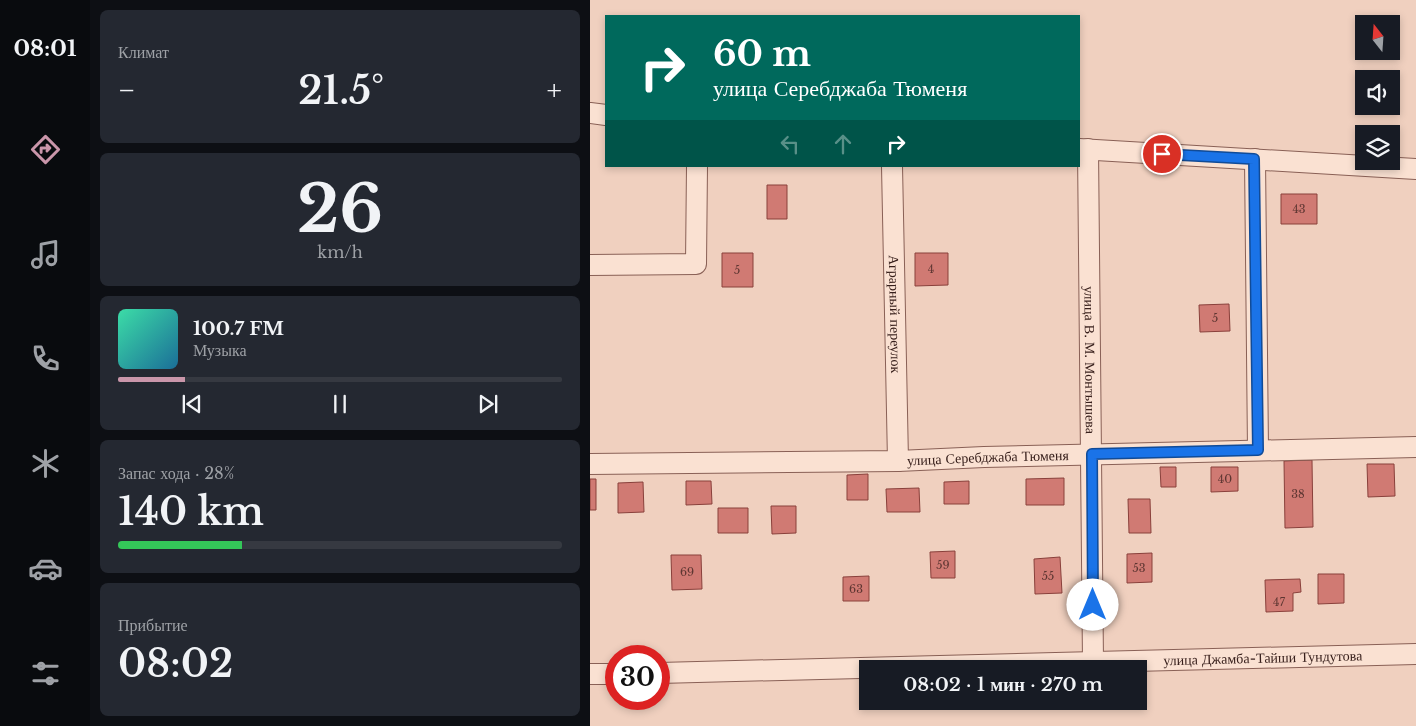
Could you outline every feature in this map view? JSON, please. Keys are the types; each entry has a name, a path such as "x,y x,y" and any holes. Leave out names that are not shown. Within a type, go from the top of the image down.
{"street":[{"path":"590,113 605,115"},
{"path":"1083,149 1416,169"},
{"name":"улица В. М. Монтышева","path":"1083,149 1092,454 1094,660"},
{"path":"1254,159 1258,450"},
{"path":"590,265 696,264 697,167"},
{"name":"Аграрный переулок","path":"892,167 898,461"},
{"name":"улица Серебджаба Тюменя","path":"590,464 898,461 1416,446"},
{"name":"улица Джамба-Тайши Тундутова","path":"1147,661 1416,654"},
{"name":"улица Джамба-Тайши Тундутова","path":"670,673 859,668"},
{"path":"590,674 605,674"}],"building":[{"path":"767,185 787,185 787,219 767,219"},
{"path":"1281,194 1317,194 1317,224 1281,224"},
{"path":"722,253 753,253 753,287 722,287"},
{"path":"915,253 948,253 948,285 915,286"},
{"path":"1229,304 1230,331 1200,332 1199,305"},
{"path":"1312,460 1313,527 1285,528 1284,461"},
{"path":"1367,464 1394,464 1395,496 1368,497"},
{"path":"1160,467 1176,467 1176,487 1161,487"},
{"path":"1211,467 1238,467 1238,491 1211,492"},
{"path":"868,474 868,500 847,500 847,475"},
{"path":"1064,478 1064,505 1026,505 1026,479"},
{"path":"590,479 596,479 596,510 590,510"},
{"path":"686,481 711,481 712,504 686,505"},
{"path":"969,481 969,504 944,504 944,482"},
{"path":"643,482 644,512 618,513 618,483"},
{"path":"919,488 920,512 887,512 886,489"},
{"path":"1128,499 1150,499 1151,533 1129,533"},
{"path":"771,506 796,506 796,533 772,534"},
{"path":"718,508 748,508 748,533 718,533"},
{"path":"955,551 955,578 931,578 930,552"},
{"path":"1152,553 1152,582 1127,583 1127,554"},
{"path":"671,555 701,555 702,589 672,590"},
{"path":"1060,557 1062,593 1035,594 1034,559"},
{"path":"1318,574 1344,574 1344,603 1318,604"},
{"path":"869,576 869,601 843,601 843,577"},
{"path":"1300,579 1301,592 1293,593 1293,611 1266,612 1265,580"}],"route":[{"path":"1093,605 1092,454 1258,450 1254,159 1162,154"}]}
